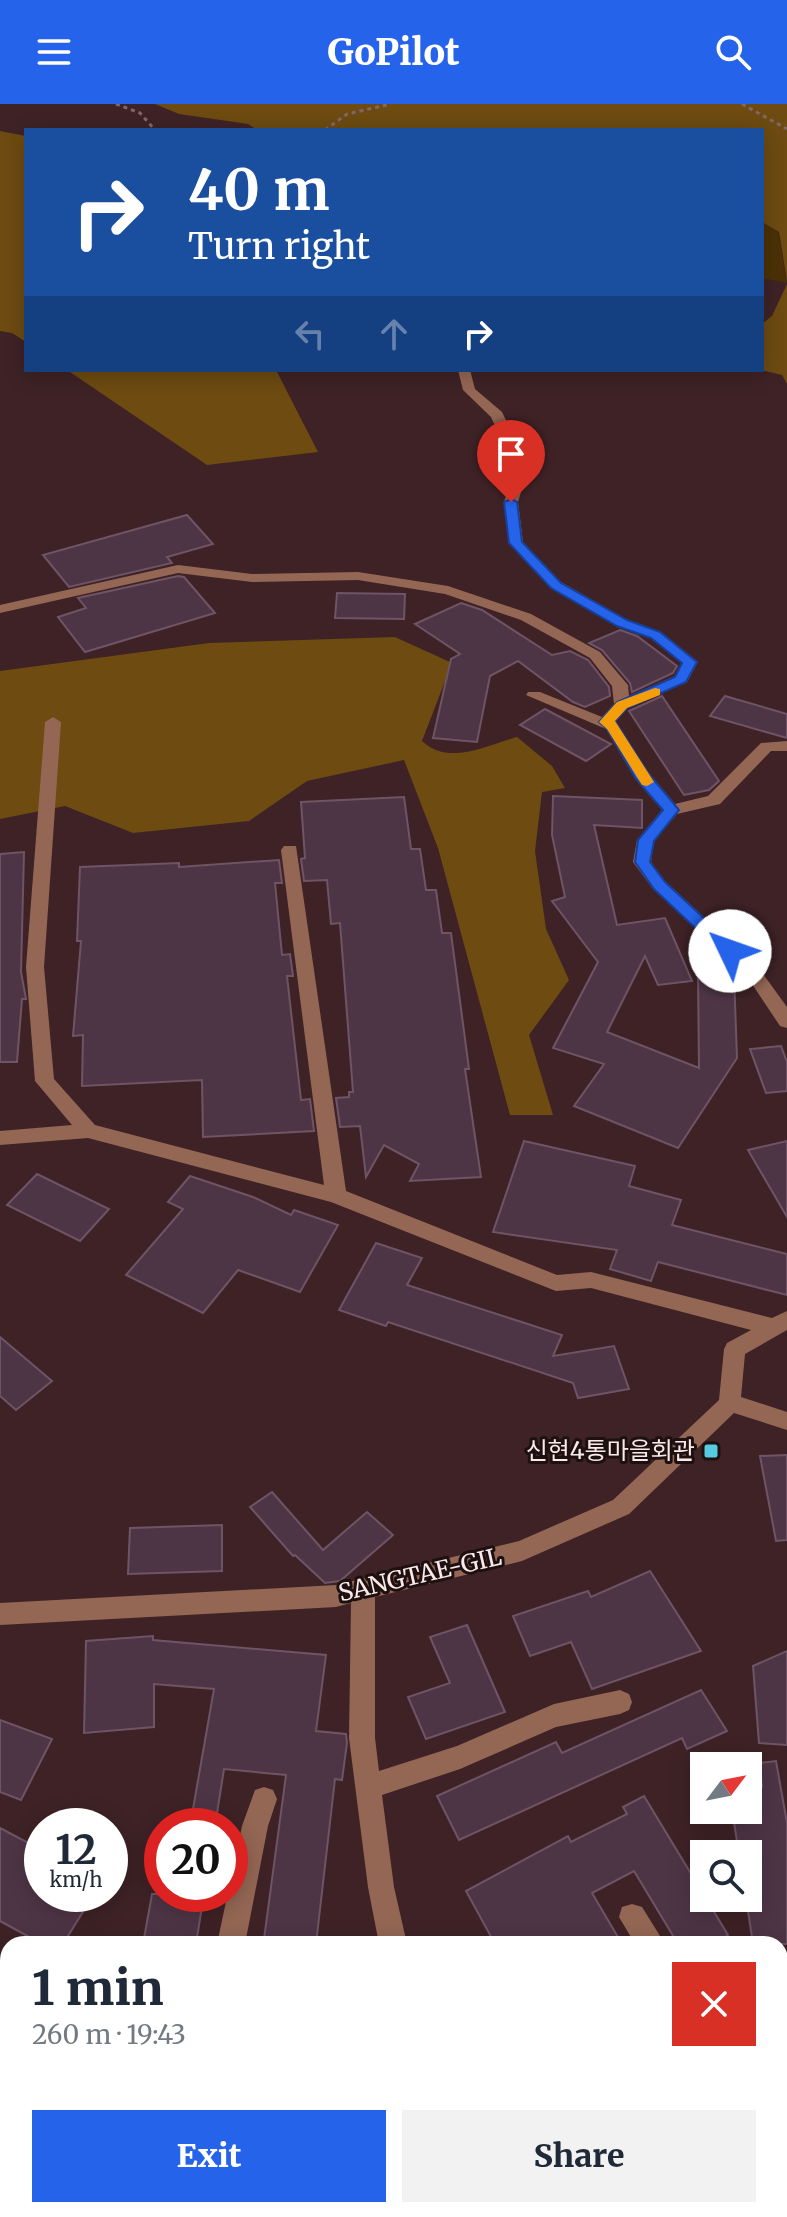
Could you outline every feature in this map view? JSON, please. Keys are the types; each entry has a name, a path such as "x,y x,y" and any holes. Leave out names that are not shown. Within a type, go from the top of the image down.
{"street":[{"path":"464,372 469,390 497,415 511,445 519,476 511,502 516,543 556,585 622,623 656,635 690,662 681,679 622,705 606,722"},
{"path":"0,609 178,569 252,578 358,576 448,590 526,617 595,655 620,685 622,705"},
{"path":"534,695 612,726 642,776 671,810"},
{"path":"53,722 35,967 45,1081 88,1131"},
{"path":"787,746 767,746 714,800 671,810 646,840 642,862 659,885 752,971 787,1021"},
{"path":"290,850 336,1196"},
{"path":"0,1138 88,1131 336,1196 556,1283 591,1280 780,1324"},
{"path":"780,1324 735,1349 730,1403 787,1421"},
{"name":"SANGTAE-GIL","path":"0,1614 336,1596 363,1592 522,1551 621,1507 730,1403"},
{"path":"363,1592 362,1738 381,1887 391,1936"},
{"path":"368,1787 460,1757 554,1716 620,1702"},
{"path":"233,1936 255,1826 264,1799"},
{"path":"632,1917 645,1936"}],"path":[{"path":"116,104 140,113 153,128"},
{"path":"328,128 347,114 391,104"},
{"path":"742,104 787,129"}],"shaded area":[{"path":"155,104 787,104 787,281 779,232 764,223 764,128 254,128 248,124 179,114"},
{"path":"0,131 24,136 24,341 12,333 0,331"},
{"path":"764,223 778,232 787,283 764,278"},
{"path":"787,284 787,384 782,375 764,371 764,322 772,316"},
{"path":"70,372 277,372 318,452 207,465"},
{"path":"395,637 452,663 422,741 444,752 455,753 517,737 552,766 565,788 542,792 535,851 546,929 569,980 529,1035 553,1115 510,1115 438,848 404,760 307,781 249,821 133,833 65,806 0,819 0,671 209,643"}],"building":[{"path":"187,515 213,544 167,557 172,563 69,587 43,555"},
{"path":"184,577 215,613 85,652 58,617 86,608 78,598"},
{"path":"337,593 405,594 404,619 335,618"},
{"path":"461,603 482,610 552,655 570,651 588,660 609,687 610,696 585,707 573,702 518,661 490,676 477,742 433,738 451,659 460,654 415,624"},
{"path":"620,630 637,636 677,666 673,673 632,692 630,683 602,650 589,643"},
{"path":"662,696 719,781 709,790 684,795 629,711"},
{"path":"725,696 787,714 787,738 710,716"},
{"path":"545,709 611,744 586,761 520,725"},
{"path":"553,796 642,800 642,828 594,825 617,925 665,918 692,981 658,985 645,956 607,1032 699,1068 698,973 734,975 737,1058 678,1148 574,1106 604,1064 553,1048 598,962 552,901 565,897 552,835"},
{"path":"404,797 411,849 420,849 426,890 436,890 442,933 451,933 469,1069 465,1069 481,1177 410,1181 419,1164 384,1145 366,1177 360,1126 340,1127 336,1098 349,1097 349,1092 353,1092 340,923 331,924 327,880 304,881 301,802"},
{"path":"24,852 21,972 26,999 22,999 17,1062 0,1062 0,854"},
{"path":"279,860 282,883 275,883 282,955 290,954 293,976 287,976 301,1100 310,1099 314,1131 203,1137 202,1080 82,1086 83,1035 73,1036 81,941 77,941 80,867 179,863 179,867"},
{"path":"781,1046 787,1062 787,1091 766,1093 750,1049"},
{"path":"524,1141 635,1166 629,1186 681,1200 672,1225 787,1254 787,1295 658,1262 651,1281 610,1269 617,1250 493,1232"},
{"path":"787,1141 787,1217 748,1150"},
{"path":"37,1174 109,1209 80,1241 7,1205"},
{"path":"190,1176 253,1197 291,1215 294,1210 338,1225 300,1292 238,1270 203,1313 126,1275 183,1209 168,1202"},
{"path":"376,1243 422,1258 407,1285 562,1335 553,1356 614,1346 629,1389 578,1398 573,1383 388,1322 386,1326 339,1310"},
{"path":"0,1337 52,1381 16,1410 0,1396"},
{"path":"787,1455 787,1540 776,1541 760,1456"},
{"path":"272,1492 323,1550 367,1512 393,1535 340,1581 325,1583 293,1556 250,1507"},
{"path":"222,1525 222,1571 128,1574 130,1528"},
{"path":"650,1571 701,1651 592,1689 571,1642 530,1656 513,1616 588,1591 591,1597"},
{"path":"467,1625 505,1712 426,1739 408,1697 450,1683 430,1637"},
{"path":"153,1636 153,1640 326,1655 316,1731 346,1734 347,1743 342,1780 335,1779 317,1936 264,1936 286,1775 224,1769 218,1808 193,1808 214,1689 154,1684 154,1727 84,1733 86,1641"},
{"path":"787,1651 787,1745 759,1743 753,1666"},
{"path":"701,1690 727,1731 687,1749 682,1738 459,1840 437,1796 556,1742 562,1753"},
{"path":"0,1720 52,1739 21,1800 0,1792"},
{"path":"776,1761 787,1823 787,1936 752,1936 748,1912 762,1912 762,1840 737,1840 734,1824 762,1824 762,1763"},
{"path":"644,1796 690,1872 690,1912 714,1912 728,1935 673,1936 634,1871 592,1893 617,1936 491,1936 466,1891 568,1836 571,1842 627,1814 623,1807"},
{"path":"0,1828 24,1841 24,1912 83,1912 68,1936 27,1936 0,1921"},
{"path":"149,1912 201,1912 197,1936 144,1936"}],"slow traffic":[{"path":"647,782 612,726 606,722 622,705 655,692"}],"place":[{"name":"신현4통마을회관","path":"711,1451"}],"route":[{"path":"511,502 516,543 556,585 622,623 656,635 690,662 681,679 622,705 606,722 612,726 642,776 671,810 646,840 642,862 659,885 730,951"}]}
